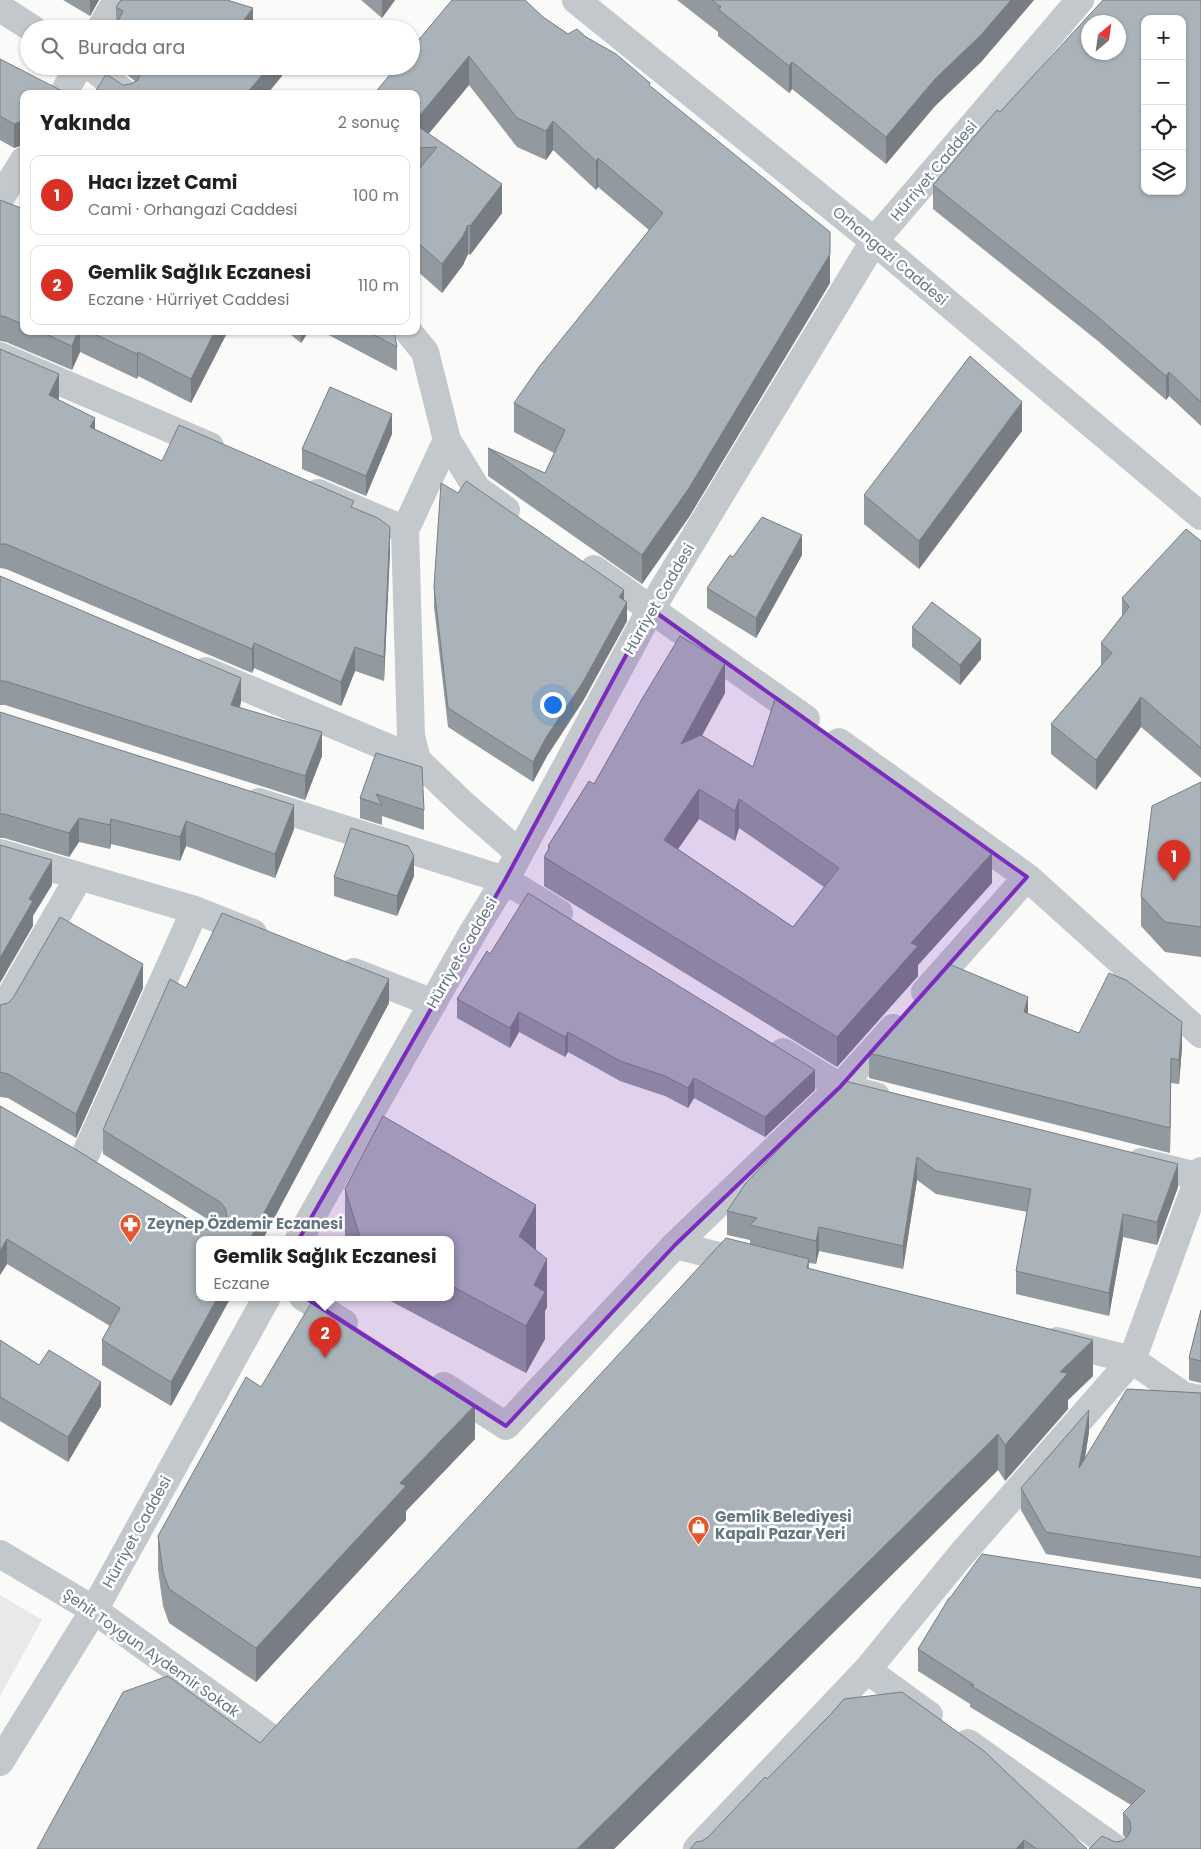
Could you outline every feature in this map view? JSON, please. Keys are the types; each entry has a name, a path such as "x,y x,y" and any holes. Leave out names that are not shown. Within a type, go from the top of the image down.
{"street":[{"path":"105,20 117,0"},
{"name":"Orhangazi Caddesi","path":"576,0 874,241 1201,516"},
{"name":"Hürriyet Caddesi","path":"301,1236 473,932 505,880 651,609 874,241 1080,0"},
{"path":"0,8 20,21"},
{"path":"65,90 73,75"},
{"path":"102,75 121,90"},
{"path":"0,199 20,166"},
{"path":"411,335 425,352 447,440 477,490 525,522"},
{"path":"0,356 234,456"},
{"path":"418,760 411,736 404,530 447,440"},
{"path":"297,484 404,530"},
{"path":"572,554 1027,877 1201,1034"},
{"path":"182,660 418,760 519,853"},
{"path":"238,795 505,880 580,926"},
{"path":"0,853 195,910 277,942"},
{"path":"0,1014 79,877"},
{"path":"425,1374 506,1426 675,1245 840,1087 1027,877"},
{"path":"83,1160 195,910"},
{"path":"332,964 433,1003"},
{"path":"765,1040 840,1087 898,1101"},
{"path":"58,1146 107,1175"},
{"path":"697,1849 867,1670 960,1556 1132,1360 1200,1174 1121,1157"},
{"path":"675,1245 770,1269"},
{"name":"Hürriyet Caddesi","path":"0,1762 94,1610 265,1301"},
{"path":"309,1301 368,1338"},
{"path":"1037,1336 1132,1360 1184,1396 1201,1399"},
{"name":"Şehit Toygun Aydemir Sokak","path":"0,1554 94,1610 274,1740"},
{"path":"960,1556 989,1560"},
{"path":"867,1670 1116,1849"}],"highlighted area":[{"path":"651,609 1027,877 840,1087 675,1245 506,1426 276,1279 505,880"}],"shaded area":[{"path":"0,1595 42,1620 0,1696"}],"building":[{"path":"121,0 227,0 253,8 244,20 118,20 123,11 116,7"},
{"path":"452,0 525,0 543,17 568,34 577,29 586,37 616,54 650,83 649,85 830,232 830,254 689,488 642,555 488,448 545,473 565,430 514,403 539,367 663,213 598,158 596,161 553,121 546,131 517,118 469,56 420,115 420,90 377,90 390,75 420,75 420,38"},
{"path":"712,0 1011,0 981,35 935,79 886,137 792,62 789,66 718,9 721,7"},
{"path":"1103,0 1201,0 1201,402 1169,372 1166,376 1098,317 933,185 997,110 1000,112 1081,24 1081,60 1126,60 1126,15 1089,15"},
{"path":"0,59 20,69 20,75 31,75 60,90 20,90 20,122 14,124 0,116"},
{"path":"105,75 123,85 131,84 138,80 140,75 262,75 249,90 96,90"},
{"path":"420,128 502,184 470,226 468,225 463,236 442,264 420,245 420,168 437,147 420,148"},
{"path":"0,200 20,208 20,323 0,316"},
{"path":"48,335 76,335 72,346"},
{"path":"97,335 213,335 191,379 138,352 137,354"},
{"path":"374,335 395,335 397,347"},
{"path":"0,349 59,374 49,395 95,418 90,427 162,461 179,425 354,501 351,507 378,518 390,527 384,657 355,647 341,682 254,643 252,649 6,544 0,544"},
{"path":"970,356 1022,402 919,541 864,495"},
{"path":"330,387 392,414 366,476 302,449"},
{"path":"466,481 624,590 619,597 627,602 583,682 547,736 533,762 448,708 434,587 441,483 458,493"},
{"path":"762,517 802,535 756,618 707,588 730,555 733,557"},
{"path":"1186,529 1201,541 1201,748 1141,697 1096,760 1051,724 1112,653 1101,643 1129,607 1122,598"},
{"path":"0,576 241,678 231,705 322,732 305,776 0,681"},
{"path":"932,602 981,639 960,665 912,627"},
{"path":"680,636 725,663 681,744 701,735 753,767 776,696 992,853 911,943 918,946 837,1037 544,857 550,847 548,846 589,781 594,784","holes":["699,789 735,811 739,799 839,868 793,927 664,840"]},
{"path":"0,712 294,805 275,854 186,821 180,837 111,819 110,825 79,818 69,833 0,814"},
{"path":"376,753 422,767 424,810 376,794 382,805 360,798"},
{"path":"1201,782 1201,927 1165,922 1141,896 1152,806"},
{"path":"351,828 408,846 414,856 397,896 334,877"},
{"path":"0,845 52,860 29,899 33,901 0,958"},
{"path":"528,893 815,1070 765,1117 694,1078 688,1088 665,1076 620,1061 568,1032 565,1037 519,1012 510,1028 457,999 487,951 490,954"},
{"path":"222,913 389,979 252,1236 196,1236 196,1301 216,1301 171,1382 102,1340 120,1308 7,1239 0,1251 0,1106 75,1149 203,1228 210,1230 218,1229 224,1223 227,1216 225,1208 220,1202 103,1130 170,979 186,988"},
{"path":"60,917 143,964 76,1114 8,1074 0,1072 0,1005 8,1003 13,998"},
{"path":"949,964 1028,997 1024,1012 1079,1033 1109,973 1126,980 1182,1022 1179,1060 1171,1058 1170,1128 869,1053"},
{"path":"845,1081 1178,1164 1157,1222 1123,1214 1109,1293 1016,1271 1031,1189 936,1171 917,1157 903,1246 819,1227 816,1241 750,1225 757,1218 727,1211 746,1183 796,1131 794,1130"},
{"path":"383,1116 536,1205 519,1236 547,1259 534,1285 545,1292 526,1326 454,1287 454,1236 360,1236 345,1189"},
{"name":"Gemlik Belediyesi Kapalı Pazar Yeri","path":"726,1238 809,1259 807,1268 1093,1340 1060,1372 1068,1373 1005,1445 998,1434 577,1849 37,1849 123,1692 168,1676 260,1743"},
{"path":"312,1301 315,1301 475,1405 400,1483 406,1486 256,1648 169,1589 163,1572 158,1536 246,1377 261,1387"},
{"path":"1201,1310 1201,1361 1189,1358"},
{"path":"0,1340 39,1365 49,1350 101,1382 68,1437 0,1397"},
{"path":"1127,1389 1201,1393 1201,1557 1046,1532 1021,1488 1089,1410 1079,1468"},
{"path":"982,1554 1201,1588 1201,1849 1089,1849 1102,1836 1115,1842 1122,1841 1128,1836 1131,1829 1130,1821 1123,1813 1145,1791 970,1685 974,1685 918,1649 949,1598"},
{"path":"902,1692 984,1751 1087,1849 1037,1849 1024,1840 1016,1849 690,1849 696,1842 708,1837 765,1777 767,1779 844,1699"}],"place":[{"name":"Hacı İzzet Cami","path":"1174,881"},
{"name":"Zeynep Özdemir Eczanesi","path":"131,1243"},
{"name":"Gemlik Sağlık Eczanesi","path":"325,1358"},
{"name":"Gemlik Belediyesi Kapalı Pazar Yeri","path":"699,1545"}]}
